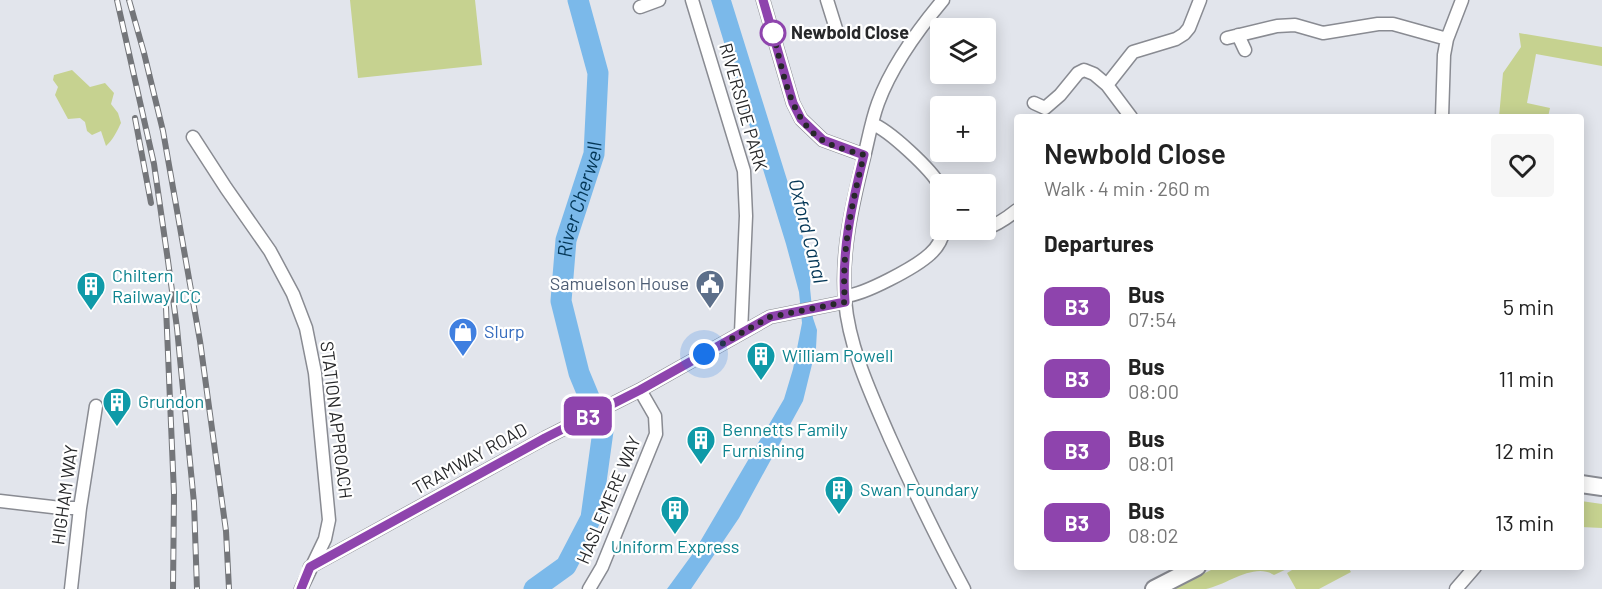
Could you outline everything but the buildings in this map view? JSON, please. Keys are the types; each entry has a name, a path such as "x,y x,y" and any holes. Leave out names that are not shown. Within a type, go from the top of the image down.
{"main road":[{"path":"1584,484 1602,487"},
{"path":"1154,589 1191,570"}],"street":[{"path":"640,7 659,0"},
{"name":"RIVERSIDE PARK","path":"692,0 744,171 746,216 741,333"},
{"path":"764,0 793,103 801,119 823,140 864,155"},
{"path":"827,0 837,32"},
{"path":"943,0 926,20 895,66 878,103 850,217 846,245 845,299 855,348 876,406 937,538 964,589"},
{"path":"1107,86 1133,52 1176,39 1184,34 1189,28 1200,0"},
{"path":"1442,114 1444,55 1447,39 1462,0"},
{"path":"1245,50 1232,36 1277,26 1295,25 1323,33 1378,24 1393,24 1447,39"},
{"path":"1042,109 1060,95 1078,73 1084,70 1094,74 1107,86 1129,114"},
{"path":"872,124 886,131 931,174"},
{"name":"STATION APPROACH","path":"193,137 270,251 293,294 306,328 315,373 329,508 328,529 301,589"},
{"path":"996,226 1014,212"},
{"name":"TRAMWAY ROAD","path":"310,567 581,419 640,390 770,317 845,299 917,264 936,248 940,240"},
{"name":"HASLEMERE WAY","path":"589,589 602,567 656,434 655,416 640,390"},
{"name":"HIGHAM WAY","path":"71,589 80,508 96,406"},
{"path":"0,501 80,508"},
{"path":"1456,589 1472,570"}],"green space":[{"path":"350,0 475,0 482,65 358,78"},
{"path":"1519,33 1602,47 1602,66 1536,54 1527,103 1550,108 1549,114 1499,114 1503,73 1521,47"},
{"path":"72,70 90,87 105,83 114,93 111,104 118,113 121,123 106,146 101,131 92,135 80,118 68,119 55,95 58,87 53,80 54,75"},
{"path":"1584,501 1602,504 1602,528 1584,527"},
{"path":"1211,570 1285,570 1274,575 1258,571 1249,573 1206,589 1173,589"},
{"path":"1292,570 1350,570 1351,572 1319,589 1296,589 1287,573"}],"water":[{"path":"711,0 731,0 788,183 811,266 810,288 813,318 817,330 816,348 803,401 739,518 691,589 667,589 694,552 784,399 793,369 802,323 799,292 786,244"}],"waterway":[{"name":"River Cherwell","path":"534,589 566,566 591,518 603,431 579,373 561,301 566,240 594,154 598,73 578,0"}],"railway":[{"path":"117,0 154,164 168,261 194,503 197,589"},
{"path":"129,0 163,131 200,341 226,531 229,589"},
{"path":"135,118 151,203"},
{"path":"166,307 174,494 173,589"}],"bus line":[{"name":"B3","path":"301,589 310,567 545,438 640,390 770,317 845,302 846,245 864,155 823,140 801,119 793,103 763,0"}],"place":[{"name":"Newbold Close","path":"773,33"},
{"name":"Samuelson House","path":"710,310"},
{"name":"Chiltern Railway ICC","path":"91,312"},
{"name":"Slurp","path":"463,358"},
{"name":"William Powell","path":"761,382"},
{"name":"Grundon","path":"117,428"},
{"name":"Bennetts Family Furnishing","path":"701,466"},
{"name":"Swan Foundary","path":"839,516"},
{"name":"Uniform Express","path":"675,536"}],"route":[{"path":"704,354 770,317 845,302 846,245 864,155 823,140 801,119 793,103 773,33"}],"water label":[{"name":"Oxford Canal","path":"808,231"}]}
